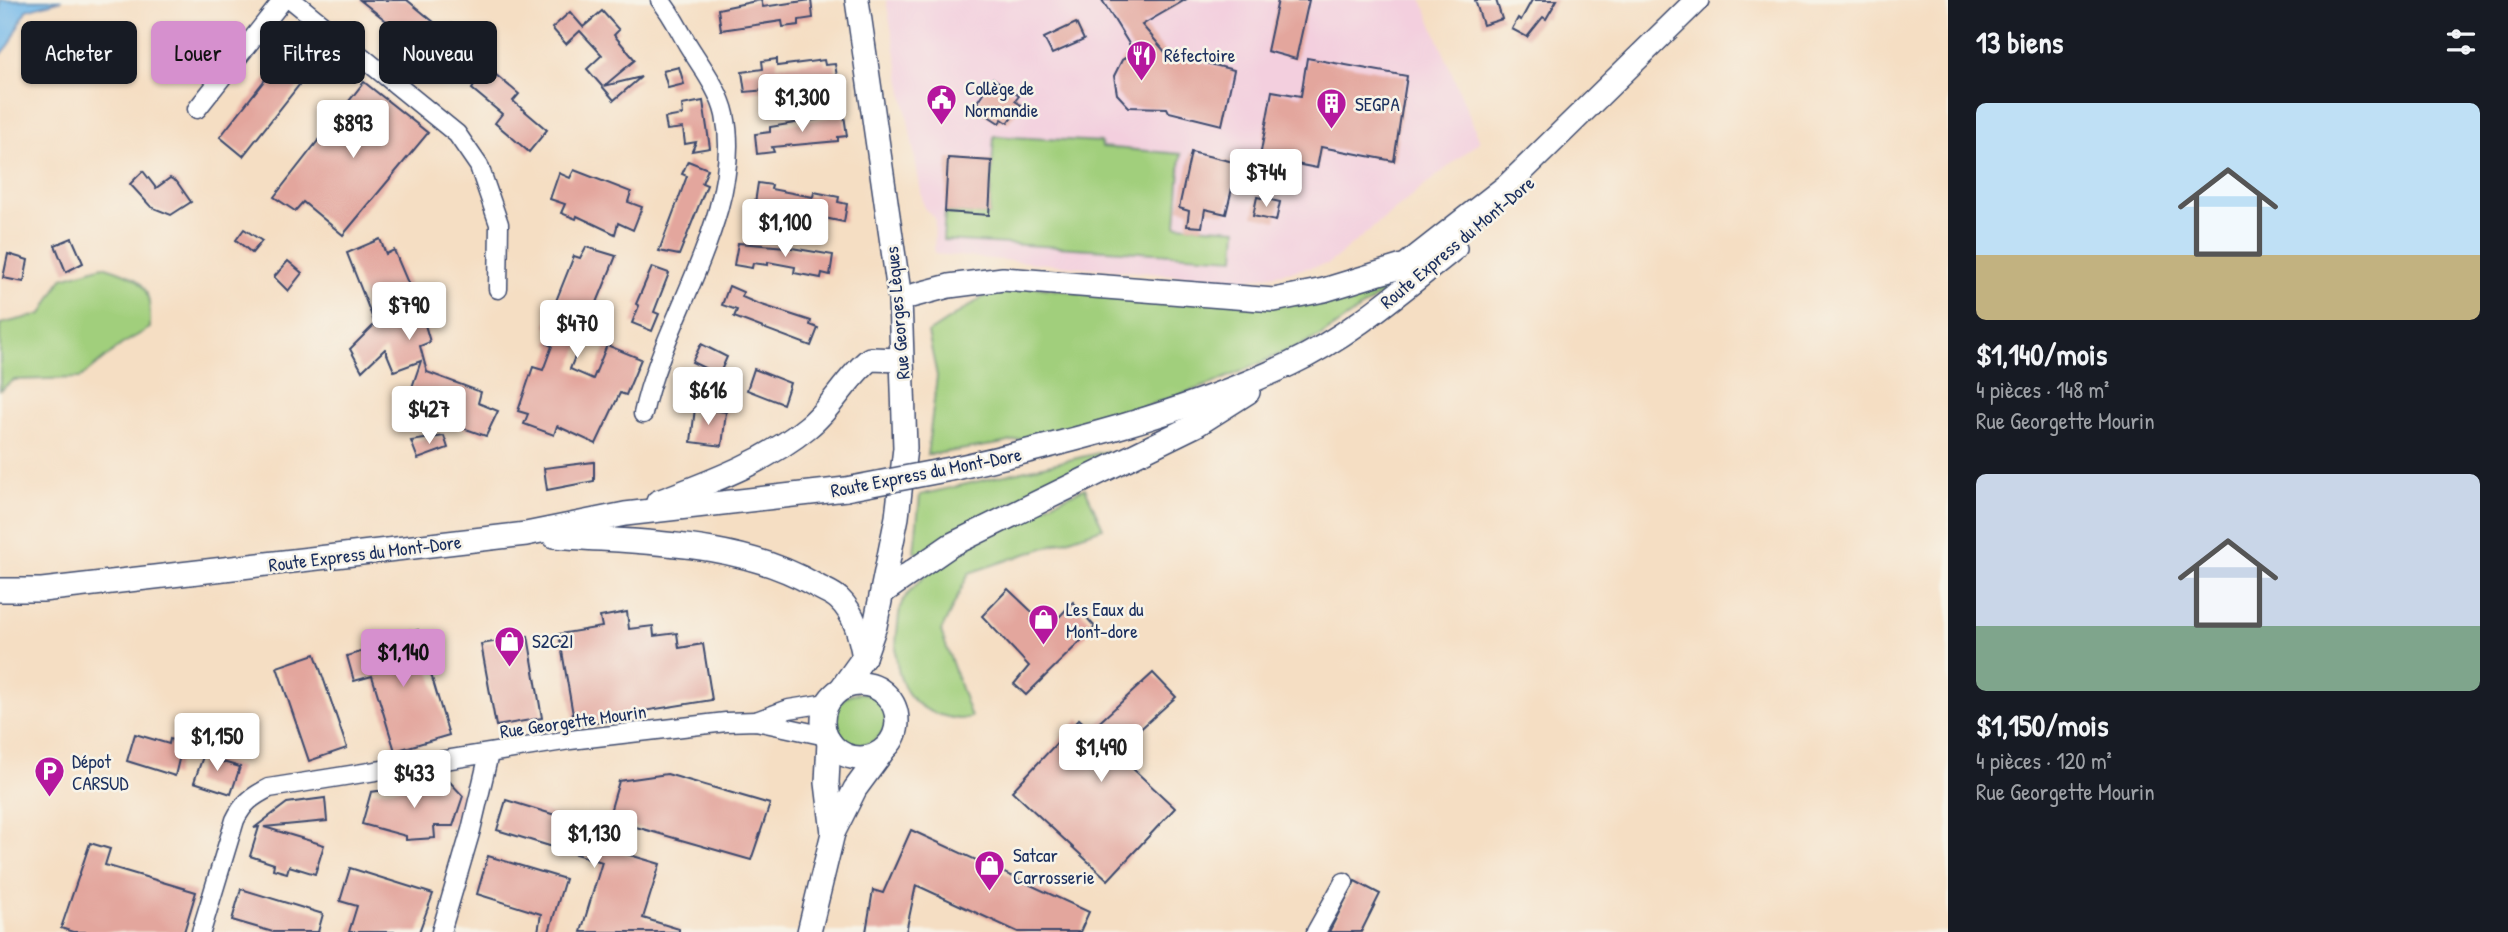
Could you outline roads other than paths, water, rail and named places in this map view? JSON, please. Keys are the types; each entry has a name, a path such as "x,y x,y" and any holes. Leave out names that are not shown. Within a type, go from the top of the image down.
{"main road":[{"name":"Rue Georges Lèques","path":"834,696 864,657 875,626 897,517 905,448 900,299 857,0"},
{"path":"900,299 948,286 1003,279 1275,300 1324,290 1406,265 1508,186 1697,0"},
{"name":"Route Express du Mont-Dore","path":"0,590 42,590 526,534 625,514 846,489 1060,445 1149,420 1292,363 1345,331 1460,244 1571,144 1642,72 1704,0"},
{"path":"625,514 760,459 809,426 870,359 901,360"},
{"path":"883,592 951,545 1196,425 1292,363"},
{"path":"526,534 709,549 755,559 802,578 839,599 858,628 864,657"},
{"name":"Rue Georges Lèques","path":"875,626 877,668 883,691"},
{"path":"809,932 833,833 855,789 892,742 898,719 896,708 883,691 862,684 834,696 823,725 827,738 827,783 833,833"},
{"path":"827,738 848,756 860,759 883,751"}],"street":[{"path":"197,109 284,0"},
{"path":"292,0 457,134 479,166 499,224 498,289"},
{"path":"643,414 649,383 720,205 728,159 725,114 706,73 660,0"},
{"name":"Rue Georgette Mourin","path":"201,932 241,807 251,797 269,788 299,781 570,740 756,720 834,696"},
{"name":"Rue Georgette Mourin","path":"756,720 827,738"},
{"path":"441,932 471,830 489,754"},
{"path":"1316,932 1344,882"}],"water":[{"path":"0,0 62,0 26,10 10,44 0,56"}],"place":[{"name":"Réfectoire","path":"1141,82"},
{"name":"Collège de Normandie","path":"942,126"},
{"name":"SEGPA","path":"1332,131"},
{"name":"Les Eaux du Mont-dore","path":"1043,647"},
{"name":"S2C2I","path":"509,668"},
{"name":"Dépot CARSUD","path":"49,799"},
{"name":"Satcar Carrosserie","path":"990,893"}]}
